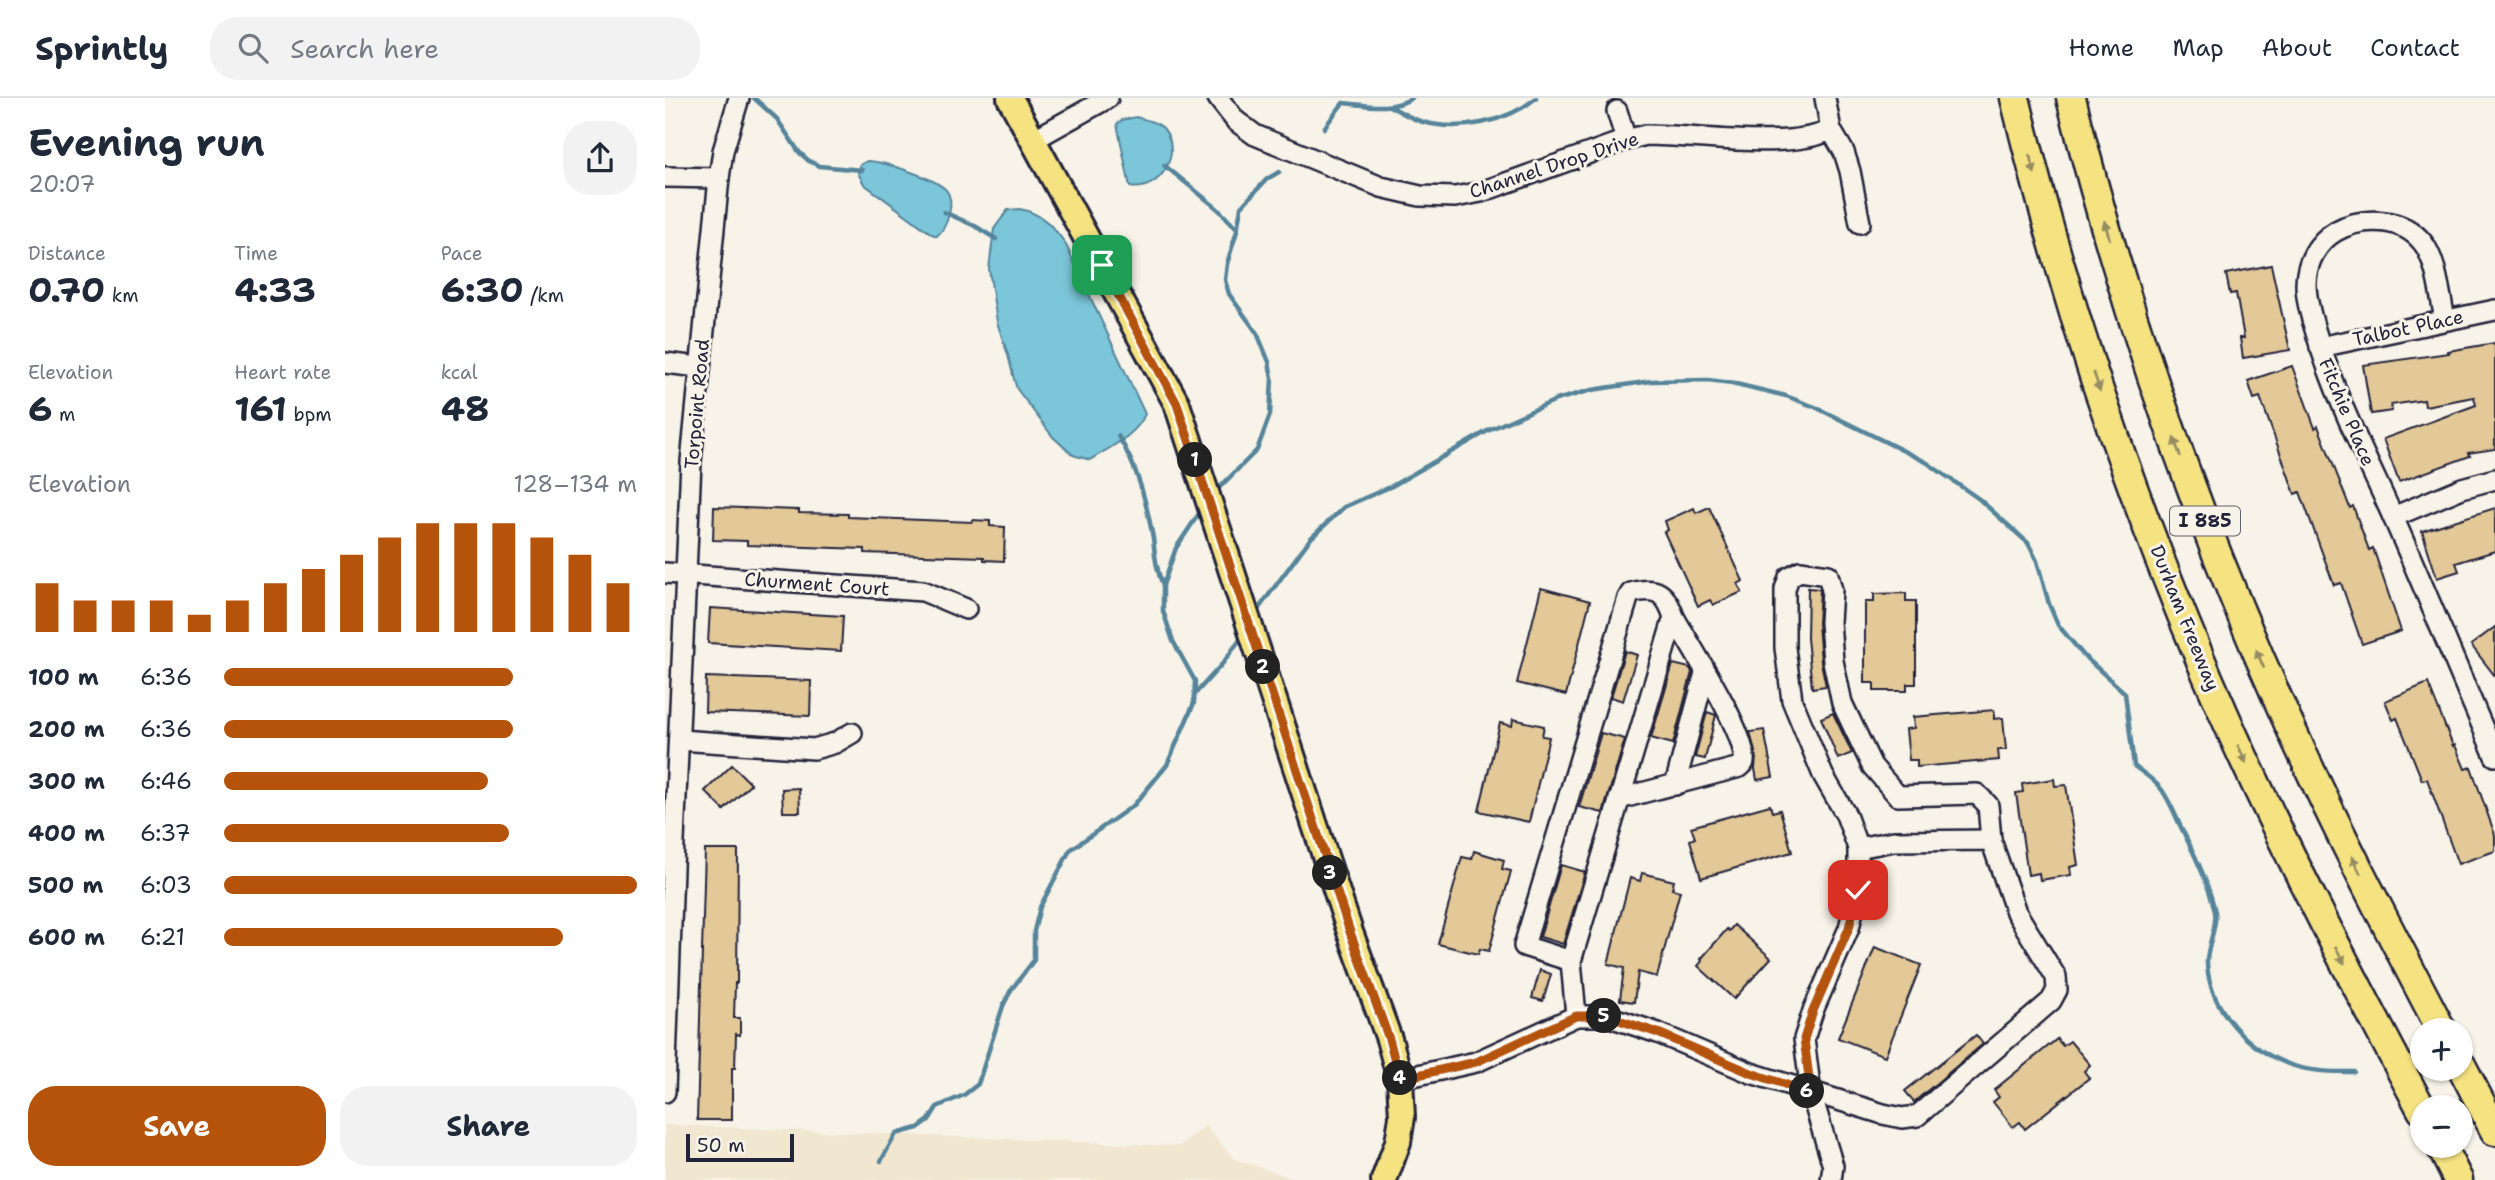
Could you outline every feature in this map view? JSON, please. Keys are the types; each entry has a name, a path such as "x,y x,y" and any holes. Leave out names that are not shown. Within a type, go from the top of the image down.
{"highway":[{"name":"Durham Freeway","path":"2015,98 2050,231 2089,360 2171,586 2278,831 2414,1095"},
{"name":"I 885","path":"2071,98 2118,268 2142,343 2222,565 2316,783 2435,1018"},
{"path":"2469,1081 2495,1131"}],"main road":[{"path":"1010,98 1177,404 1350,932 1389,1039 1400,1079 1402,1117 1398,1142 1384,1180"}],"street":[{"name":"Torpoint Road","path":"665,1092 669,841 679,740 691,462 719,178 723,151 739,98"},
{"path":"1033,140 1108,98"},
{"name":"Channel Drop Drive","path":"1218,98 1236,121 1255,135 1381,187 1420,195 1455,197 1481,192 1646,135 1774,141 1818,136 1831,130"},
{"path":"1825,98 1831,130 1847,162 1860,223"},
{"path":"1617,111 1626,140"},
{"path":"665,177 719,178"},
{"name":"Fitchie Place","path":"2445,319 2435,268 2424,243 2406,229 2387,222 2368,220 2351,224 2334,233 2318,247 2309,263 2306,285 2320,347 2334,387 2487,717 2495,757"},
{"name":"Talbot Place","path":"2320,347 2495,310"},
{"path":"665,363 699,367"},
{"path":"2393,517 2462,488 2495,479"},
{"path":"1400,1079 1476,1062 1576,1016 1607,1016 1658,1033 1751,1073 1811,1093 1902,1118 1917,1116 2050,1001 2057,990 2056,977 2016,912 1991,840 1988,804 1977,794 1898,796 1872,765 1842,703 1833,661 1830,622 1832,590 1828,575 1800,571 1789,577 1785,589 1785,648 1792,700 1823,775 1846,815 1858,848 1858,890 1849,928 1813,1011 1804,1039 1811,1093 1833,1166 1831,1180"},
{"name":"Churment Court","path":"665,573 923,591 966,609"},
{"path":"1571,961 1524,946 1628,598 1631,593 1655,591 1668,599 1674,617 1735,729 1744,763 1739,767 1619,799"},
{"path":"1576,1016 1571,961 1674,617"},
{"path":"1675,785 1706,673"},
{"path":"679,740 814,749 835,743 852,733"},
{"path":"1858,848 1894,841 1991,840"}],"shaded area":[{"path":"665,1125 1179,1146 1205,1126 1234,1159 1298,1180 665,1180"}],"water":[{"path":"1136,117 1154,122 1163,128 1171,148 1166,169 1159,177 1151,184 1130,187 1117,124"},
{"path":"867,161 908,171 931,180 946,190 950,201 949,214 937,236 864,184 858,173 860,165"},
{"path":"1020,209 1046,221 1065,243 1145,414 1129,435 1090,460 1073,455 1053,437 1017,389 997,322 989,269 994,229 1008,210"}],"building":[{"path":"2271,265 2290,350 2243,358 2240,338 2244,338 2236,293 2230,294 2226,274"},
{"path":"2495,343 2495,449 2468,453 2470,456 2399,482 2383,439 2476,405 2474,397 2425,406 2424,400 2391,405 2392,411 2371,414 2363,365 2449,353 2448,351"},
{"path":"2292,366 2315,428 2318,426 2350,508 2353,506 2369,550 2373,548 2401,631 2362,644 2341,583 2334,585 2300,492 2295,494 2260,397 2254,399 2248,381"},
{"path":"714,507 799,510 799,513 848,514 848,517 990,521 990,526 1005,527 1004,561 984,560 984,557 865,553 865,549 747,545 747,541 713,540"},
{"path":"1709,507 1743,581 1738,584 1742,592 1713,605 1710,600 1698,606 1664,532 1668,530 1665,521 1694,508 1696,513"},
{"path":"2495,508 2495,551 2456,563 2459,571 2437,578 2422,531"},
{"path":"1541,588 1590,601 1566,695 1517,683"},
{"path":"1808,588 1820,591 1818,623 1826,686 1812,688 1807,638"},
{"path":"1906,593 1906,601 1916,601 1916,684 1907,684 1907,691 1874,691 1874,683 1865,683 1865,602 1874,602 1874,594"},
{"path":"710,608 843,616 841,651 708,643"},
{"path":"2495,627 2495,676 2471,645"},
{"path":"1625,651 1637,655 1623,701 1611,697"},
{"path":"1673,664 1690,668 1692,672 1673,744 1651,738"},
{"path":"706,677 811,681 810,716 705,712"},
{"path":"2428,683 2453,746 2455,745 2465,769 2471,767 2495,835 2495,851 2458,864 2427,779 2422,780 2397,718 2393,720 2385,701"},
{"path":"1994,710 1994,719 2003,718 2006,750 1998,750 1999,760 1917,767 1917,760 1909,760 1906,729 1914,728 1913,717"},
{"path":"1707,712 1716,715 1705,759 1695,757"},
{"path":"1833,713 1852,753 1838,759 1821,718"},
{"path":"1513,719 1544,726 1542,736 1549,737 1529,822 1479,811 1500,723 1512,726"},
{"path":"1764,730 1773,777 1757,780 1756,756 1750,732"},
{"path":"1601,733 1625,739 1603,813 1579,807"},
{"path":"732,765 751,784 724,810 705,791"},
{"path":"2054,779 2055,786 2066,785 2078,865 2070,867 2071,875 2040,880 2039,873 2028,875 2016,793 2023,792 2022,784"},
{"path":"799,788 800,812 783,812 782,789"},
{"path":"1770,805 1772,812 1780,810 1792,852 1701,878 1690,840 1695,838 1691,827"},
{"path":"705,850 738,850 737,983 734,1018 740,1018 740,1035 736,1034 735,1068 732,1068 732,1120 697,1120"},
{"path":"1474,851 1504,860 1502,869 1511,871 1489,951 1480,949 1478,954 1438,944 1462,857 1472,859"},
{"path":"1561,865 1585,872 1563,944 1540,937"},
{"path":"1642,873 1674,881 1672,889 1680,891 1657,977 1638,972 1634,1002 1620,1000 1624,968 1608,964 1630,878 1640,881"},
{"path":"1734,925 1771,958 1734,999 1698,966 1727,929 1729,931"},
{"path":"1875,947 1921,965 1885,1056 1838,1038"},
{"path":"1540,970 1551,974 1543,1001 1532,998"},
{"path":"1976,1035 1983,1044 1914,1102 1905,1091"},
{"path":"2057,1039 2063,1046 2070,1041 2090,1065 2084,1071 2089,1078 2025,1129 2020,1122 2013,1127 1993,1102 1999,1097 1994,1090"}],"waterway":[{"path":"754,98 777,119 799,152 809,161 819,166 862,170"},
{"path":"1324,128 1343,103 1387,106 1412,98"},
{"path":"1389,106 1423,122 1452,126 1497,119 1536,98"},
{"path":"1164,165 1218,209 1236,228"},
{"path":"1216,491 1257,450 1270,415 1272,378 1269,362 1257,333 1229,294 1225,280 1241,207 1267,179 1279,172"},
{"path":"944,212 996,239"},
{"path":"1254,615 1310,539 1344,507 1392,486 1491,429 1556,400 1592,390 1651,381 1708,380 1786,396 1815,407 1926,462 1979,499 2028,543 2037,561 2058,625 2084,656 2125,693 2134,766 2156,783 2165,794 2200,866 2215,912 2207,964 2215,997 2224,1012 2246,1039 2275,1058 2306,1069 2354,1072"},
{"path":"1118,436 1140,485 1163,585"},
{"path":"881,1161 896,1134 918,1128 929,1120 937,1107 964,1095 978,1084 1003,1006 1011,990 1034,960 1034,931 1040,907 1070,850 1134,805 1167,765 1194,703 1195,681 1173,641 1163,611 1163,585 1176,548 1202,509"},
{"path":"1195,694 1223,663 1243,635"}],"route":[{"path":"1102,265 1177,404 1350,932 1389,1039 1400,1079 1476,1062 1576,1016 1607,1016 1658,1033 1751,1073 1811,1093 1804,1039 1813,1011 1849,928 1858,890"}]}
